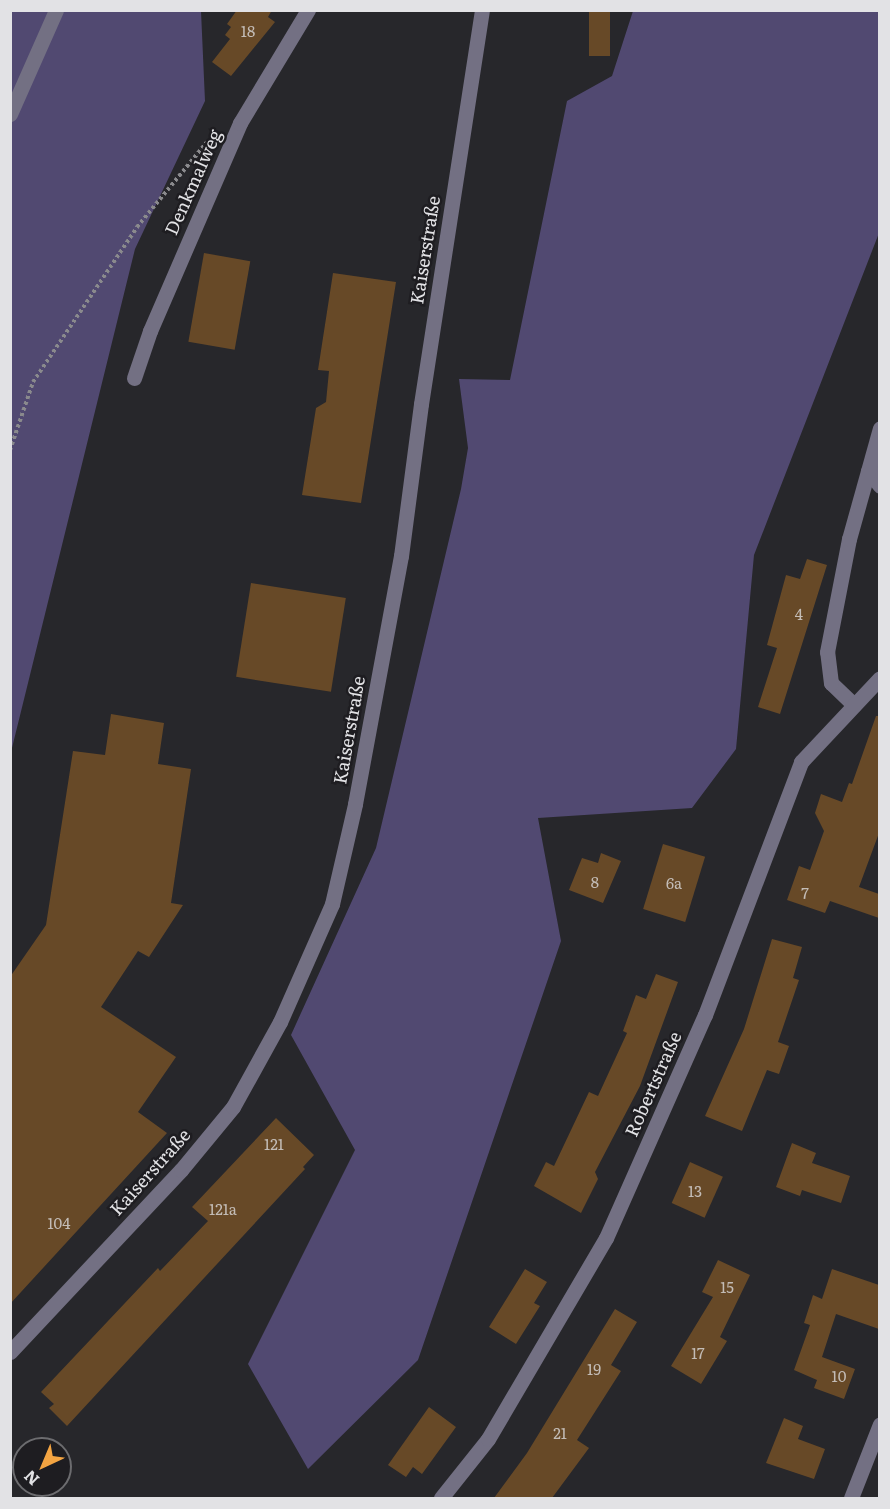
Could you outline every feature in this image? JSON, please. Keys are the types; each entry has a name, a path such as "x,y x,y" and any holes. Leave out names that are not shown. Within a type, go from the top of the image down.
{"street":[{"path":"10,114 57,10"},
{"name":"Denkmalweg","path":"134,378 150,331 240,123 308,10"},
{"name":"Kaiserstraße","path":"10,1352 181,1170 233,1107 280,1022 332,904 355,804 401,556 421,404 482,10"},
{"path":"854,705 831,683 827,652 874,467 879,428"},
{"path":"874,467 879,486"},
{"name":"Robertstraße","path":"441,1498 488,1439 606,1238 705,1015 801,762 879,678"},
{"path":"852,1498 879,1425"}],"path":[{"path":"10,450 33,382 137,227 215,132 240,123"}],"shaded area":[{"path":"11,11 201,11 205,101 135,249 11,752"},
{"path":"633,11 879,11 879,233 754,555 736,749 692,808 538,818 561,941 418,1360 308,1469 248,1364 355,1150 291,1035 376,848 461,489 468,448 459,379 510,380 567,101 612,76"}],"building":[{"path":"237,10 272,10 268,17 275,22 231,76 212,62 230,39 225,35 231,27 227,24"},
{"path":"589,10 610,10 610,56 589,56"},
{"path":"204,253 250,261 235,350 188,342"},
{"path":"333,273 396,282 361,503 302,495 316,408 326,402 329,371 318,370"},
{"path":"807,559 827,565 780,714 758,707 777,648 767,645 786,575 800,579"},
{"path":"251,583 346,598 331,692 236,677"},
{"path":"111,714 164,723 158,764 191,769 171,903 183,905 149,957 138,951 101,1007 176,1057 138,1112 167,1133 10,1304 10,977 46,925 73,751 105,755"},
{"path":"876,716 879,716 879,833 859,887 879,894 879,918 830,901 825,913 787,900 799,866 810,870 824,831 815,813 821,794 842,802 849,783 852,784"},
{"path":"663,844 705,857 685,922 643,909"},
{"path":"601,853 621,861 603,903 569,890 582,858 598,863"},
{"path":"772,939 802,947 793,978 799,980 778,1042 789,1046 779,1074 767,1070 742,1131 705,1116 744,1029"},
{"path":"656,974 678,982 640,1086 595,1172 598,1179 581,1213 534,1186 546,1162 554,1166 589,1092 598,1096 627,1033 623,1031 636,995 646,999"},
{"path":"276,1118 314,1155 303,1167 305,1169 67,1426 49,1408 54,1404 41,1392 158,1268 160,1271 208,1221 192,1207"},
{"path":"792,1143 816,1153 812,1163 850,1176 841,1203 802,1190 800,1196 776,1187"},
{"path":"690,1162 723,1177 705,1218 672,1203"},
{"path":"718,1260 750,1275 720,1337 727,1341 701,1384 671,1366 713,1297 702,1292"},
{"path":"525,1269 547,1282 534,1303 540,1306 516,1344 489,1327"},
{"path":"832,1269 879,1285 879,1329 836,1314 822,1357 855,1369 844,1399 814,1388 817,1380 794,1370 810,1325 804,1323 813,1295 822,1299"},
{"path":"615,1309 637,1322 611,1365 621,1371 577,1440 589,1448 552,1498 494,1498 527,1453"},
{"path":"429,1407 456,1427 422,1474 413,1467 406,1477 388,1465"},
{"path":"784,1418 803,1426 798,1439 825,1449 814,1479 766,1463"}]}
